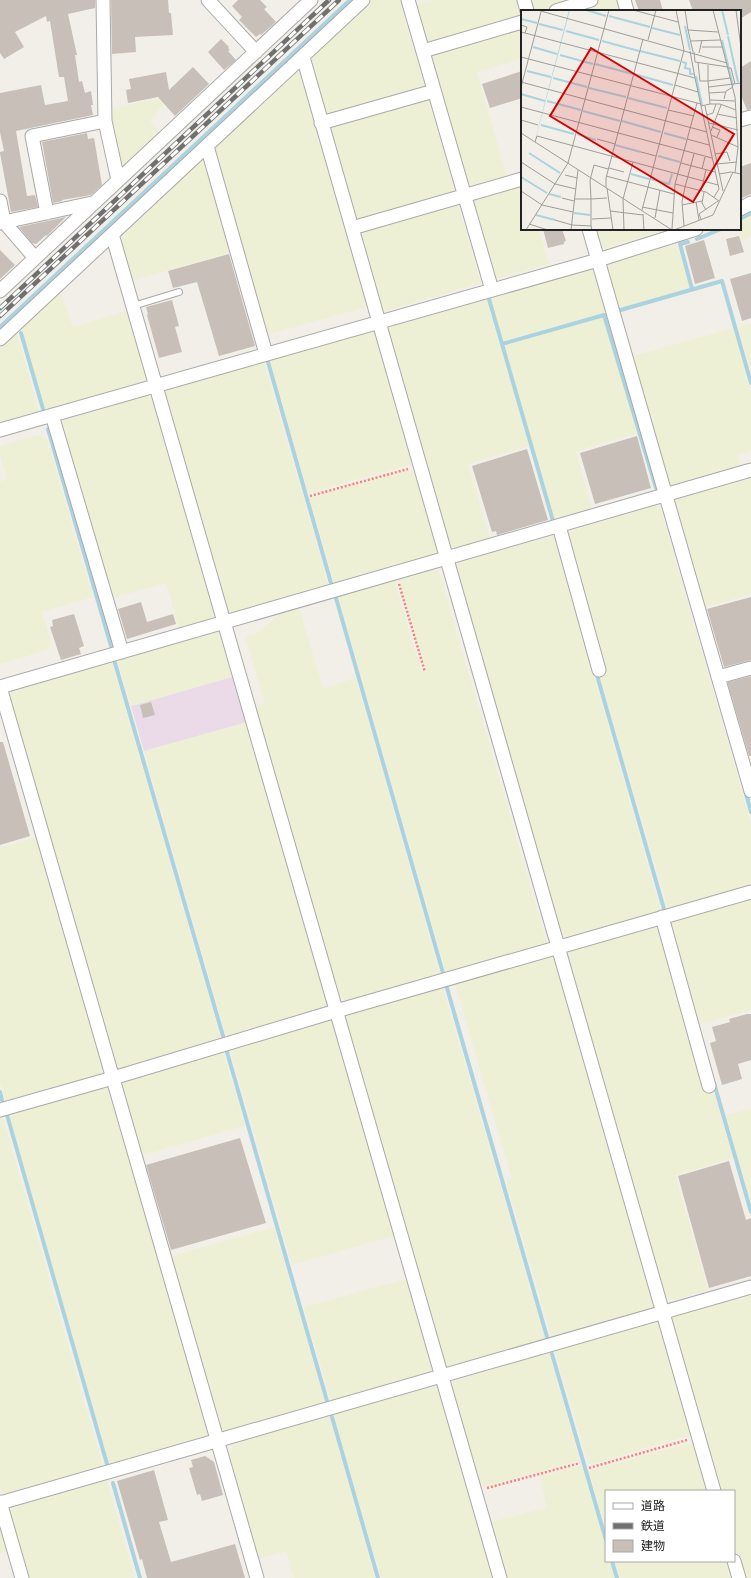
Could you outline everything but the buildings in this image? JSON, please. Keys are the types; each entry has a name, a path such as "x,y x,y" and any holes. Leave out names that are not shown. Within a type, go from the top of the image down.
{"street":[{"path":"103,0 105,122 118,180"},
{"path":"208,0 256,52"},
{"path":"0,291 311,0"},
{"path":"0,339 363,0"},
{"path":"408,0 492,290"},
{"path":"524,0 527,10"},
{"path":"559,10 591,0"},
{"path":"624,0 627,10"},
{"path":"423,51 521,22"},
{"path":"303,57 714,1490"},
{"path":"322,123 434,91"},
{"path":"741,120 751,116"},
{"path":"47,213 32,136 105,122"},
{"path":"207,146 266,354"},
{"path":"352,228 521,179"},
{"path":"0,201 2,222 35,258"},
{"path":"2,222 93,203"},
{"path":"741,208 751,203"},
{"path":"589,230 751,791"},
{"path":"0,430 598,260 694,230"},
{"path":"112,234 500,1578"},
{"path":"52,415 122,652"},
{"path":"257,1578 0,687 751,470"},
{"path":"559,526 599,670"},
{"path":"718,677 751,668"},
{"path":"0,1110 113,1078 336,1011 751,892"},
{"path":"662,917 709,1086"},
{"path":"22,1578 0,1503 218,1442 663,1312 751,1288"},
{"path":"734,1562 739,1578"}],"lane":[{"path":"133,306 179,292"}],"path":[{"path":"310,496 420,466"},
{"path":"396,573 425,672"},
{"path":"590,1468 699,1437"},
{"path":"475,1491 580,1463"}],"shaded area":[{"path":"235,676 248,722 144,751 131,706"}],"green space":[{"path":"371,0 400,0 425,89 326,117 310,63 311,56"},
{"path":"435,0 518,0 521,18 425,46 413,6"},
{"path":"529,0 576,0 544,10 532,10"},
{"path":"601,0 618,0 622,10 568,10"},
{"path":"521,25 521,59 477,72 508,180 466,193 426,52"},
{"path":"296,71 301,73 368,307 265,335 212,150"},
{"path":"427,95 456,195 356,223 328,123"},
{"path":"160,98 163,105 150,121 160,133 125,166 120,163 110,109"},
{"path":"206,154 234,251 132,281 120,238 122,233"},
{"path":"521,182 521,230 539,230 549,264 492,280 469,197"},
{"path":"457,201 481,283 386,311 380,307 358,229"},
{"path":"751,215 751,237 742,240 739,230 741,230 741,221"},
{"path":"594,230 665,230 605,248 598,244"},
{"path":"677,244 690,288 617,309 605,270 609,263"},
{"path":"590,269 596,273 607,312 503,341 490,297"},
{"path":"60,290 73,327 129,310 149,376 144,382 45,410 20,326"},
{"path":"486,298 529,446 468,464 490,539 454,549 448,546 387,331 390,325"},
{"path":"603,316 638,433 576,451 592,510 555,520 504,345"},
{"path":"751,323 751,372 738,327"},
{"path":"733,328 751,392 751,451 737,455 741,468 672,488 667,485 630,357"},
{"path":"16,330 39,412 0,423 0,345"},
{"path":"371,331 376,334 412,464 308,493 269,360"},
{"path":"264,362 329,587 230,614 228,612 164,394 168,389"},
{"path":"147,396 155,400 215,613 211,619 179,628 166,583 110,599 60,426 64,420"},
{"path":"38,435 47,439 93,597 42,612 53,648 0,664 0,482 7,479 0,455 0,446"},
{"path":"411,470 416,472 439,548 436,556 335,585 309,498"},
{"path":"751,477 751,594 702,608 672,506 676,499"},
{"path":"657,505 660,507 751,823 751,885 668,909 598,672 564,533"},
{"path":"554,536 661,911 566,937 557,934 453,569 457,562"},
{"path":"438,567 547,944 446,973 338,596 394,579 422,673 427,672 399,578"},
{"path":"299,607 323,688 356,678 440,974 346,1001 336,995 253,708 265,704 245,637 256,634 283,611"},
{"path":"218,631 223,636 235,676 131,706 118,661"},
{"path":"112,662 221,1040 127,1068 117,1069 112,1065 7,696 10,692"},
{"path":"248,722 329,1000 326,1008 226,1036 144,751"},
{"path":"37,837 103,1068 99,1075 6,1102 0,1081 0,848"},
{"path":"751,899 751,1010 700,1024 670,922"},
{"path":"660,925 713,1088 733,1158 675,1175 708,1290 673,1300 663,1295 566,959 570,951"},
{"path":"550,957 557,961 655,1304 653,1309 552,1338 506,1181 512,1179 455,984"},
{"path":"443,988 545,1339 448,1368 443,1365 345,1018 347,1014"},
{"path":"329,1020 336,1024 397,1235 292,1265 230,1050"},
{"path":"223,1051 245,1126 139,1156 121,1082"},
{"path":"106,1087 110,1090 208,1433 206,1438 110,1466 8,1111"},
{"path":"751,1108 751,1204 726,1115"},
{"path":"0,1114 2,1114 103,1467 7,1495 2,1492 0,1487"},
{"path":"274,1227 325,1403 224,1433 219,1431 168,1257"},
{"path":"409,1278 434,1367 433,1371 430,1374 331,1402 304,1307"},
{"path":"751,1295 751,1578 743,1578 735,1550 735,1490 718,1490 671,1322 674,1316"},
{"path":"655,1320 662,1326 693,1434 589,1465 554,1349"},
{"path":"548,1351 580,1460 479,1488 450,1390 453,1382"},
{"path":"434,1384 438,1387 493,1578 381,1578 333,1414"},
{"path":"329,1415 375,1578 294,1578 286,1551 258,1559 228,1456 233,1446 239,1441"},
{"path":"690,1443 695,1443 708,1490 605,1490 605,1526 589,1471"},
{"path":"583,1465 605,1543 605,1562 610,1562 615,1578 503,1578 487,1523 547,1507 539,1477"},
{"path":"107,1480 135,1578 26,1578 7,1514 10,1508"},
{"path":"0,1518 9,1550 0,1553"},
{"path":"615,1562 728,1562 733,1578 620,1578"}],"waterway":[{"path":"0,327 350,0"},
{"path":"741,218 751,213"},
{"path":"697,239 719,230"},
{"path":"688,242 680,244 692,289"},
{"path":"617,311 722,281 751,383"},
{"path":"489,299 553,521"},
{"path":"502,344 604,315 656,488"},
{"path":"21,333 43,409"},
{"path":"268,362 331,583"},
{"path":"48,429 111,646"},
{"path":"336,598 443,973"},
{"path":"115,663 223,1036"},
{"path":"596,672 664,909"},
{"path":"745,790 751,812"},
{"path":"447,988 547,1337"},
{"path":"227,1052 327,1401"},
{"path":"714,1083 751,1212"},
{"path":"0,1092 2,1100"},
{"path":"7,1115 107,1464"},
{"path":"552,1354 605,1537"},
{"path":"332,1417 378,1578"},
{"path":"113,1483 140,1578"},
{"path":"612,1562 617,1578"}],"railway":[{"path":"0,308 329,0"},
{"path":"0,316 339,0"}]}
